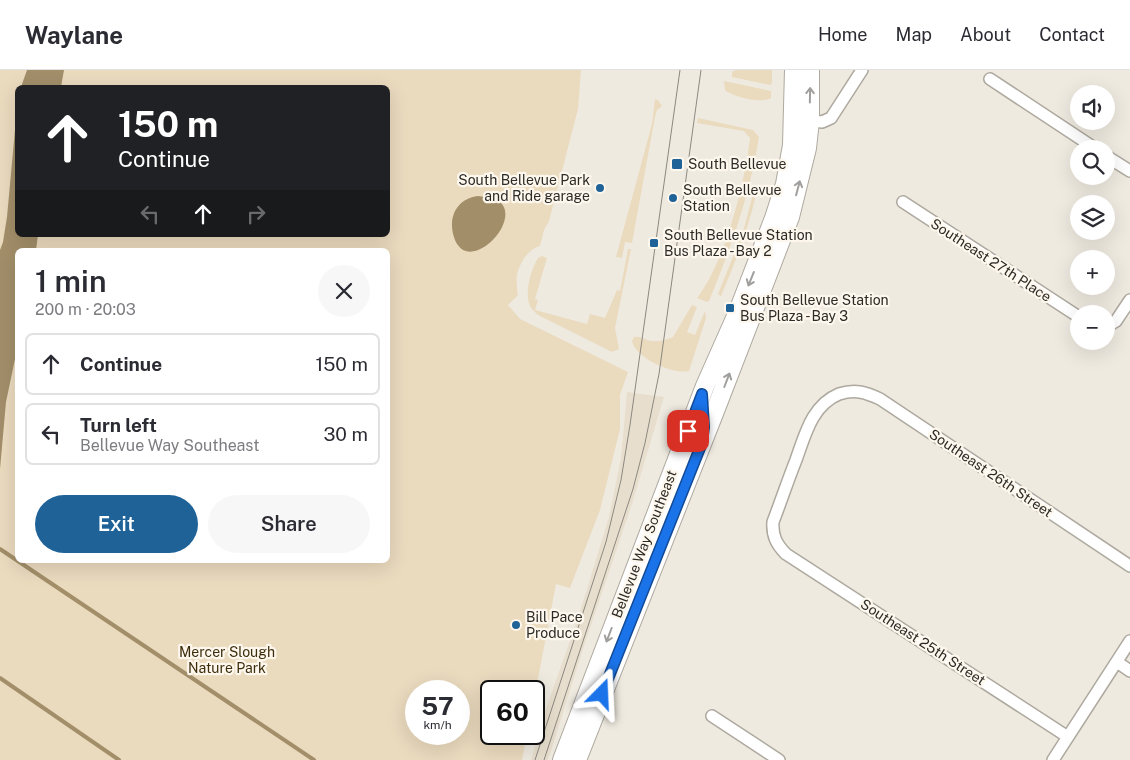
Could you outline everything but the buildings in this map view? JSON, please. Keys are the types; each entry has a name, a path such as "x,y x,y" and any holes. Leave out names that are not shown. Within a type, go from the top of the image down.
{"main road":[{"name":"Bellevue Way Southeast","path":"576,760 790,217 804,164 802,120 794,70"},
{"name":"Bellevue Way Southeast","path":"562,760 702,394 737,314 774,218 785,184 792,145 802,120 810,70"},
{"path":"702,394 704,427 702,443"}],"street":[{"path":"802,120 822,122 831,118 862,70"},
{"path":"990,78 1083,140"},
{"path":"1115,162 1130,171"},
{"name":"Southeast 27th Place","path":"902,202 1070,311"},
{"path":"1115,322 1130,300"},
{"name":"Southeast 25th Street","path":"849,391 826,402 812,418 773,522 772,530 778,546 786,554 1068,737"},
{"name":"Southeast 26th Street","path":"849,391 859,391 880,399 1130,566"},
{"path":"1053,760 1130,641"},
{"path":"1117,662 1130,671"},
{"path":"712,716 779,760"}],"shaded area":[{"path":"27,70 64,70 61,85 22,85"},
{"path":"15,130 15,237 38,237 36,248 15,248 15,359 6,402 0,469 0,250 7,217"},
{"path":"478,196 493,198 503,205 505,216 502,227 484,247 473,251 463,250 455,240 452,225 453,218 455,212 464,201"},
{"path":"627,392 664,397 632,504 548,760 531,760 535,745 545,745 545,712 579,615 609,517 621,458"}],"green space":[{"name":"Mercer Slough Nature Park","path":"0,70 581,70 578,109 549,221 544,230 540,246 528,253 520,265 517,274 518,295 508,305 520,319 628,372 620,395 620,429 600,510 570,588 556,584 538,680 480,680 480,745 525,745 522,760 0,760"},
{"path":"736,70 772,70 772,83 770,85 732,77 732,72"},
{"path":"724,81 771,91 771,98 755,100 734,95 725,90"},
{"path":"655,99 662,106 657,110 655,117 632,243 625,242 622,258 616,257 652,124"},
{"path":"698,118 753,130 759,137 739,220 717,281 707,302 697,298 707,283 725,243 744,177 750,138 744,131 697,123"},
{"path":"753,194 756,195 749,221 721,296 718,294 743,232"},
{"path":"628,249 631,249 615,328 619,349 612,352 538,315 531,307 528,301 529,281 535,263 542,256 547,258 535,299 538,300 535,310 587,324 590,314 605,318 617,290 620,291"},
{"path":"692,305 697,307 687,332 695,335 705,311 706,318 689,371 682,372 656,364 647,359 635,347 632,341 634,337 654,341 673,337"}],"waterway":[{"path":"0,549 15,559"},
{"path":"21,563 314,760"},
{"path":"0,678 119,760"}],"tram line":[{"path":"535,760 606,542 621,480 680,70"},
{"path":"544,760 633,489 645,443 659,374 701,70"}],"place":[{"name":"South Bellevue","path":"677,164"},
{"name":"South Bellevue Park and Ride garage","path":"600,188"},
{"name":"South Bellevue Station","path":"673,198"},
{"name":"South Bellevue Station Bus Plaza - Bay 2","path":"654,243"},
{"name":"South Bellevue Station Bus Plaza - Bay 3","path":"730,308"},
{"name":"Bill Pace Produce","path":"516,625"}],"route":[{"path":"602,694 702,443 704,427 702,394 688,431"}]}
